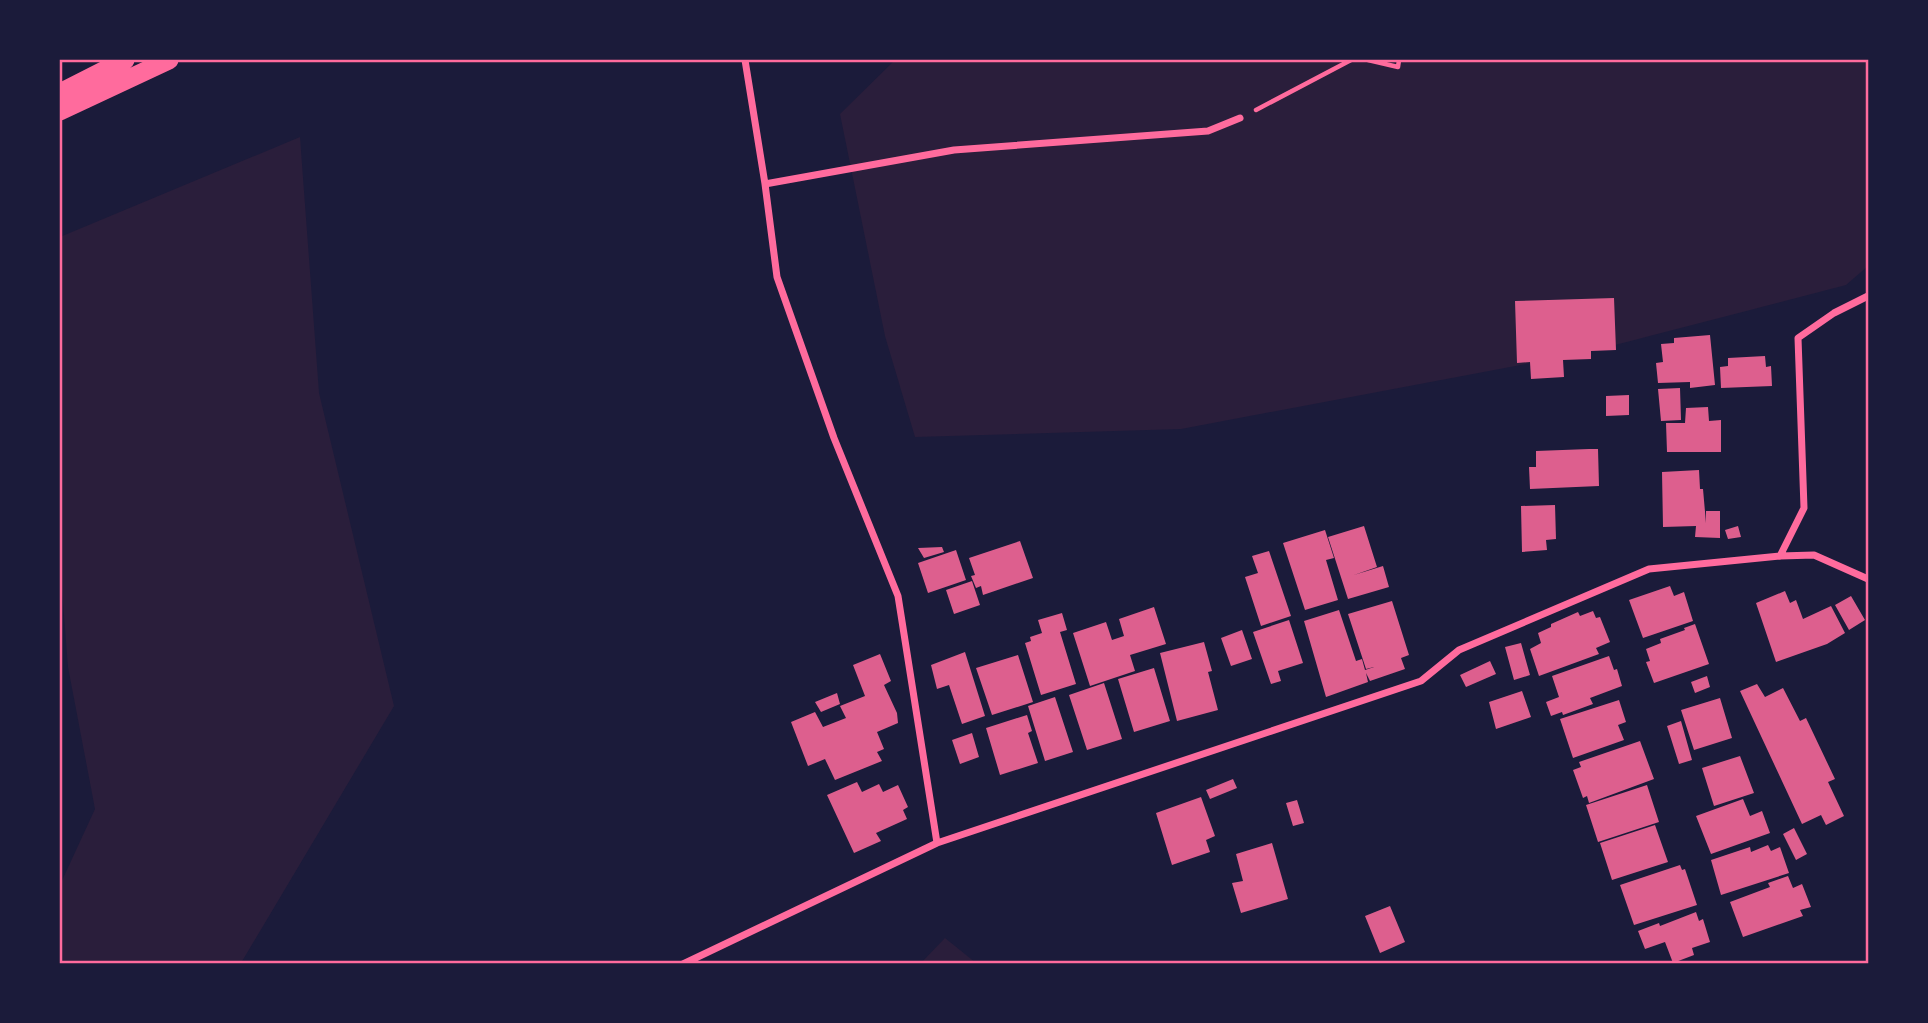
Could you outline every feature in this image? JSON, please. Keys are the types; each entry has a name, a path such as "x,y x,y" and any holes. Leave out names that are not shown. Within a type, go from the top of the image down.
{"highway":[{"path":"60,93 125,60"},
{"path":"60,111 169,60"}],"street":[{"path":"745,60 765,184 776,277 834,438 898,596 937,843"},
{"path":"765,184 954,150 1208,131 1240,118"},
{"path":"1780,556 1804,508 1798,338 1834,313 1868,296"},
{"path":"683,964 937,843 1421,681 1460,650 1649,569 1814,555 1868,579"}],"path":[{"path":"1240,118 1351,60"},
{"path":"1367,60 1398,67 1399,60"}],"shaded area":[{"path":"895,60 1868,60 1868,266 1846,285 1584,353 1181,429 915,437 885,336 840,114"},
{"path":"300,137 319,393 394,706 241,963 60,963 60,885 95,809 68,667 60,564 60,237"},
{"path":"945,938 976,963 921,963"}],"building":[{"path":"1614,298 1616,350 1591,351 1591,359 1563,360 1564,377 1531,379 1530,362 1517,363 1515,301"},
{"path":"1710,335 1715,385 1690,388 1690,382 1658,383 1656,363 1663,362 1661,344 1674,343 1674,338"},
{"path":"1765,356 1766,367 1771,366 1772,386 1721,388 1720,367 1728,366 1728,358"},
{"path":"1680,388 1681,420 1661,421 1658,389"},
{"path":"1629,395 1629,415 1606,416 1606,396"},
{"path":"1708,407 1709,421 1721,420 1721,452 1667,452 1666,423 1685,423 1686,408"},
{"path":"1598,449 1599,486 1530,489 1529,467 1536,467 1536,451"},
{"path":"1699,470 1706,523 1706,511 1720,511 1720,538 1695,537 1696,526 1663,527 1662,472"},
{"path":"1555,505 1556,539 1546,540 1547,550 1522,552 1521,506"},
{"path":"1364,526 1377,567 1354,575 1383,566 1389,587 1348,599 1328,537"},
{"path":"1738,526 1741,537 1728,539 1725,530"},
{"path":"1325,530 1334,558 1326,560 1338,600 1305,610 1283,543"},
{"path":"1020,541 1033,578 983,595 981,586 976,588 971,576 975,575 969,558"},
{"path":"942,547 944,552 924,558 918,548"},
{"path":"956,550 966,580 928,593 918,563"},
{"path":"1269,551 1291,616 1261,626 1245,577 1258,573 1252,556"},
{"path":"972,581 980,605 954,614 946,590"},
{"path":"1670,586 1674,596 1684,592 1693,621 1643,638 1629,600"},
{"path":"1785,591 1790,603 1796,600 1803,619 1831,606 1845,633 1827,644 1776,662 1756,603"},
{"path":"1851,596 1865,620 1849,630 1835,605"},
{"path":"1392,601 1409,655 1401,658 1405,669 1370,681 1366,673 1368,682 1326,697 1304,621 1339,610 1356,661 1362,659 1365,670 1374,667 1366,669 1348,614"},
{"path":"1154,607 1166,644 1130,655 1135,671 1090,686 1073,633 1106,622 1112,640 1124,636 1119,619"},
{"path":"1593,611 1596,618 1600,617 1610,642 1596,648 1599,654 1539,676 1530,649 1541,643 1538,633 1578,612 1580,616"},
{"path":"1062,613 1067,630 1060,632 1076,684 1041,695 1025,643 1031,641 1030,637 1042,633 1038,620"},
{"path":"1289,620 1303,663 1278,671 1281,681 1271,684 1253,632"},
{"path":"1695,624 1709,664 1654,683 1646,662 1650,661 1646,649 1661,643 1660,639"},
{"path":"1242,630 1252,659 1231,666 1221,638"},
{"path":"1204,642 1212,671 1208,672 1218,710 1177,721 1160,653"},
{"path":"1521,643 1530,675 1514,680 1505,647"},
{"path":"965,652 985,716 962,724 949,685 937,689 931,665"},
{"path":"880,654 891,681 884,685 897,713 898,723 877,732 884,749 877,752 882,761 835,780 825,759 808,766 791,722 815,712 823,727 846,718 840,706 865,696 853,665"},
{"path":"1018,655 1033,702 992,715 976,668"},
{"path":"1609,656 1614,670 1617,669 1622,686 1590,698 1593,704 1563,715 1562,712 1551,716 1546,702 1559,697 1552,676"},
{"path":"1490,661 1496,674 1466,687 1460,675"},
{"path":"1154,668 1170,721 1134,732 1118,679"},
{"path":"1707,676 1710,687 1695,693 1691,682"},
{"path":"1104,683 1122,739 1087,750 1069,695"},
{"path":"1757,684 1765,697 1783,688 1800,721 1806,718 1835,779 1828,782 1844,816 1826,825 1821,815 1802,824 1740,691"},
{"path":"1522,691 1531,717 1496,729 1489,702"},
{"path":"837,693 840,704 821,712 815,702"},
{"path":"1055,697 1073,752 1045,761 1028,706"},
{"path":"1720,698 1732,738 1694,750 1681,710"},
{"path":"1619,700 1626,722 1618,725 1624,740 1573,758 1560,719"},
{"path":"1027,715 1032,731 1028,733 1038,763 1000,775 986,728"},
{"path":"1681,721 1692,760 1679,764 1667,726"},
{"path":"972,733 979,757 960,764 952,740"},
{"path":"1640,741 1654,779 1589,803 1587,796 1583,798 1573,770 1581,767 1579,762"},
{"path":"1740,756 1754,793 1714,806 1702,768"},
{"path":"1233,779 1237,788 1210,799 1206,790"},
{"path":"857,782 862,792 879,784 883,792 898,785 908,807 903,810 907,819 876,833 881,841 854,853 827,795"},
{"path":"1647,785 1659,822 1598,842 1586,805"},
{"path":"1201,797 1215,836 1206,840 1210,852 1172,865 1156,813"},
{"path":"1743,799 1750,816 1762,811 1770,833 1711,854 1696,816"},
{"path":"1297,800 1304,823 1293,826 1286,803"},
{"path":"1655,825 1668,862 1612,880 1600,843"},
{"path":"1794,828 1807,854 1796,860 1783,834"},
{"path":"1272,843 1288,899 1241,913 1232,883 1243,881 1236,854"},
{"path":"1768,845 1771,851 1780,847 1789,873 1721,895 1711,860 1750,847 1751,852"},
{"path":"1680,865 1682,870 1685,869 1697,905 1634,925 1620,885"},
{"path":"1788,876 1793,888 1802,884 1811,907 1800,910 1803,916 1743,937 1730,902 1770,887 1768,883"},
{"path":"1390,906 1405,942 1380,953 1365,916"},
{"path":"1696,912 1699,921 1703,919 1710,942 1692,948 1694,955 1673,963 1665,942 1645,949 1638,931"}]}
